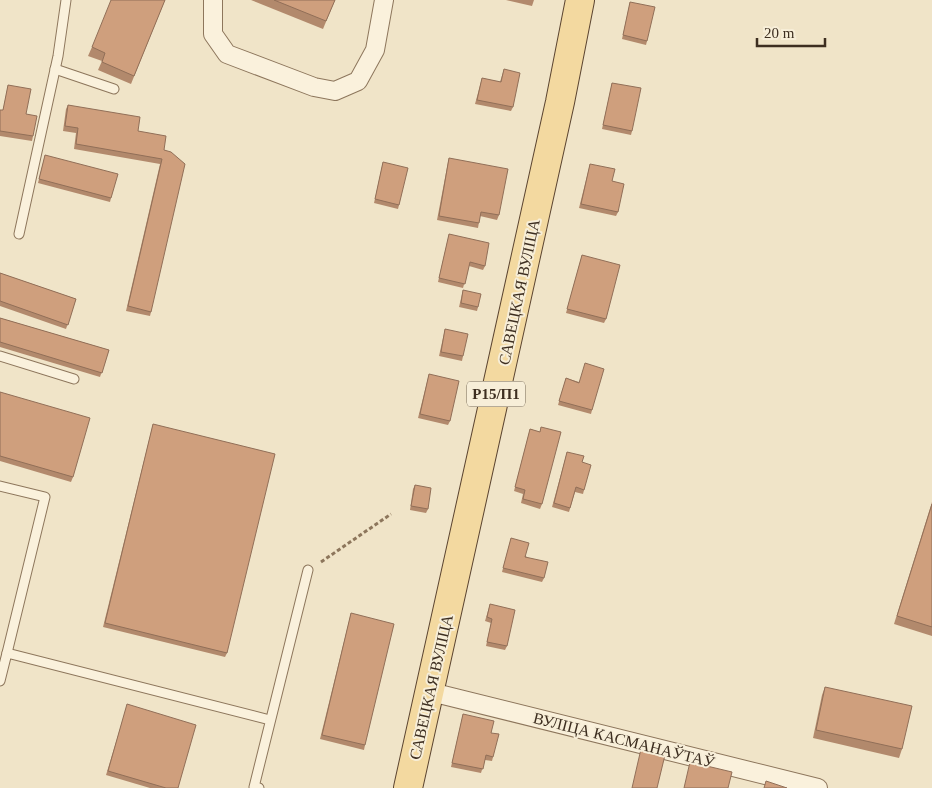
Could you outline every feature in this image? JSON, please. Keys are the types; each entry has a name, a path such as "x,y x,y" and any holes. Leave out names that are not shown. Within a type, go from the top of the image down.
{"main road":[{"name":"САВЕЦКАЯ ВУЛІЦА","path":"408,788 560,102 580,0"}],"street":[{"path":"213,0 213,34 227,54 314,87 335,91 358,81 375,50 384,0"},
{"name":"ВУЛІЦА КАСМАНАЎТАЎ","path":"430,692 818,788"}],"lane":[{"path":"19,234 55,69 66,0"},
{"path":"55,69 114,89"},
{"path":"0,356 74,379"},
{"path":"0,486 45,498 0,681"},
{"path":"255,788 308,570"},
{"path":"7,652 270,720"}],"path":[{"path":"308,570 391,514"}],"building":[{"path":"111,0 165,0 134,76 102,62 105,53 92,47"},
{"path":"274,0 335,0 326,21"},
{"path":"630,2 655,7 647,41 623,35"},
{"path":"504,69 520,73 513,107 477,100 482,78 501,82"},
{"path":"612,83 641,88 632,131 603,125"},
{"path":"8,85 31,89 26,114 37,116 33,136 0,131 0,110 3,110"},
{"path":"68,105 140,117 138,131 166,136 164,150 171,152 185,164 151,312 128,306 162,159 76,144 78,128 65,126"},
{"path":"45,155 118,174 111,198 39,179"},
{"path":"449,158 508,169 499,215 481,212 479,223 439,216"},
{"path":"383,162 408,168 399,205 375,199"},
{"path":"590,164 615,169 612,181 624,184 618,212 581,204"},
{"path":"449,234 489,243 485,266 470,262 465,284 439,278"},
{"path":"582,255 620,265 606,319 567,309"},
{"path":"0,273 76,299 68,325 0,301"},
{"path":"463,290 481,294 478,307 461,303"},
{"path":"0,318 109,350 102,373 0,342"},
{"path":"445,329 468,334 463,356 441,352"},
{"path":"585,363 604,369 592,410 559,401 566,378 579,383"},
{"path":"429,374 459,381 450,421 420,414"},
{"path":"0,392 90,418 73,477 0,456"},
{"path":"153,424 275,454 227,653 105,623"},
{"path":"541,427 561,432 542,504 523,499 525,490 515,487 530,429 540,432"},
{"path":"567,452 584,456 582,462 591,465 584,490 576,487 570,508 554,503"},
{"path":"415,485 431,488 428,509 411,506"},
{"path":"932,504 932,627 897,616"},
{"path":"511,538 529,543 525,557 548,562 544,578 503,568"},
{"path":"490,604 515,610 507,646 487,642 492,619 487,617"},
{"path":"351,613 394,624 365,745 322,735"},
{"path":"825,687 912,706 902,749 816,730"},
{"path":"127,704 196,725 178,788 166,788 108,771"},
{"path":"463,714 494,721 491,733 499,734 493,757 486,755 483,769 452,763"},
{"path":"641,749 665,755 657,788 632,788"},
{"path":"690,762 732,772 728,788 684,788"},
{"path":"766,781 787,788 764,788"}]}
